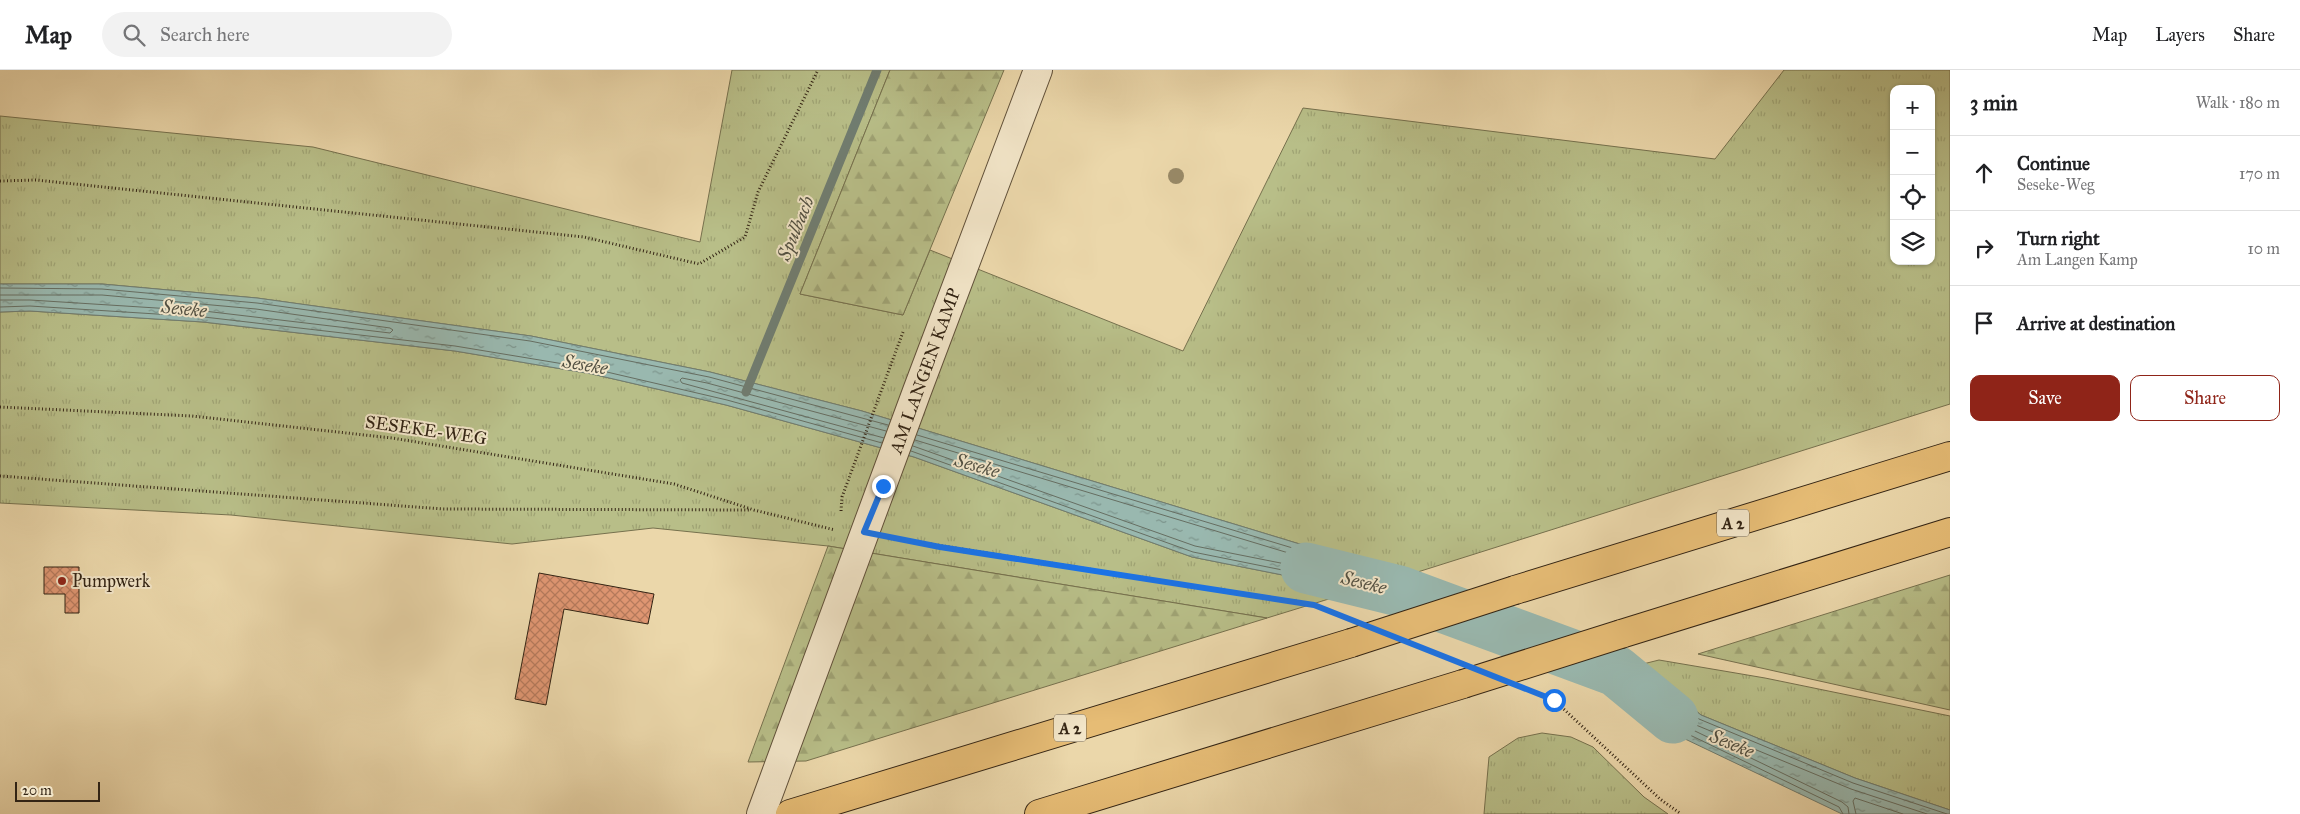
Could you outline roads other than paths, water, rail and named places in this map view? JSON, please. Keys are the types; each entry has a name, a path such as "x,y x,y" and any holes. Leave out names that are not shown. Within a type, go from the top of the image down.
{"highway":[{"name":"A 2","path":"790,814 1351,643 1515,590 1950,456"},
{"path":"1039,814 1950,532"}],"street":[{"name":"AM LANGEN KAMP","path":"761,814 852,532 883,486 916,391 1038,70"}],"water":[{"path":"0,284 102,284 257,298 531,336 710,372 862,411 1405,576 1358,590 1192,557 914,457 726,405 592,374 455,351 203,322 30,311 0,312"},
{"path":"1639,665 1701,715 1855,778 1950,810 1950,814 1842,814 1660,727 1604,677"}],"waterway":[{"name":"Spulbach","path":"746,392 877,70"},
{"name":"Seseke","path":"1306,568 1399,591 1616,671 1673,718"}],"place":[{"name":"Pumpwerk","path":"62,581"}]}
